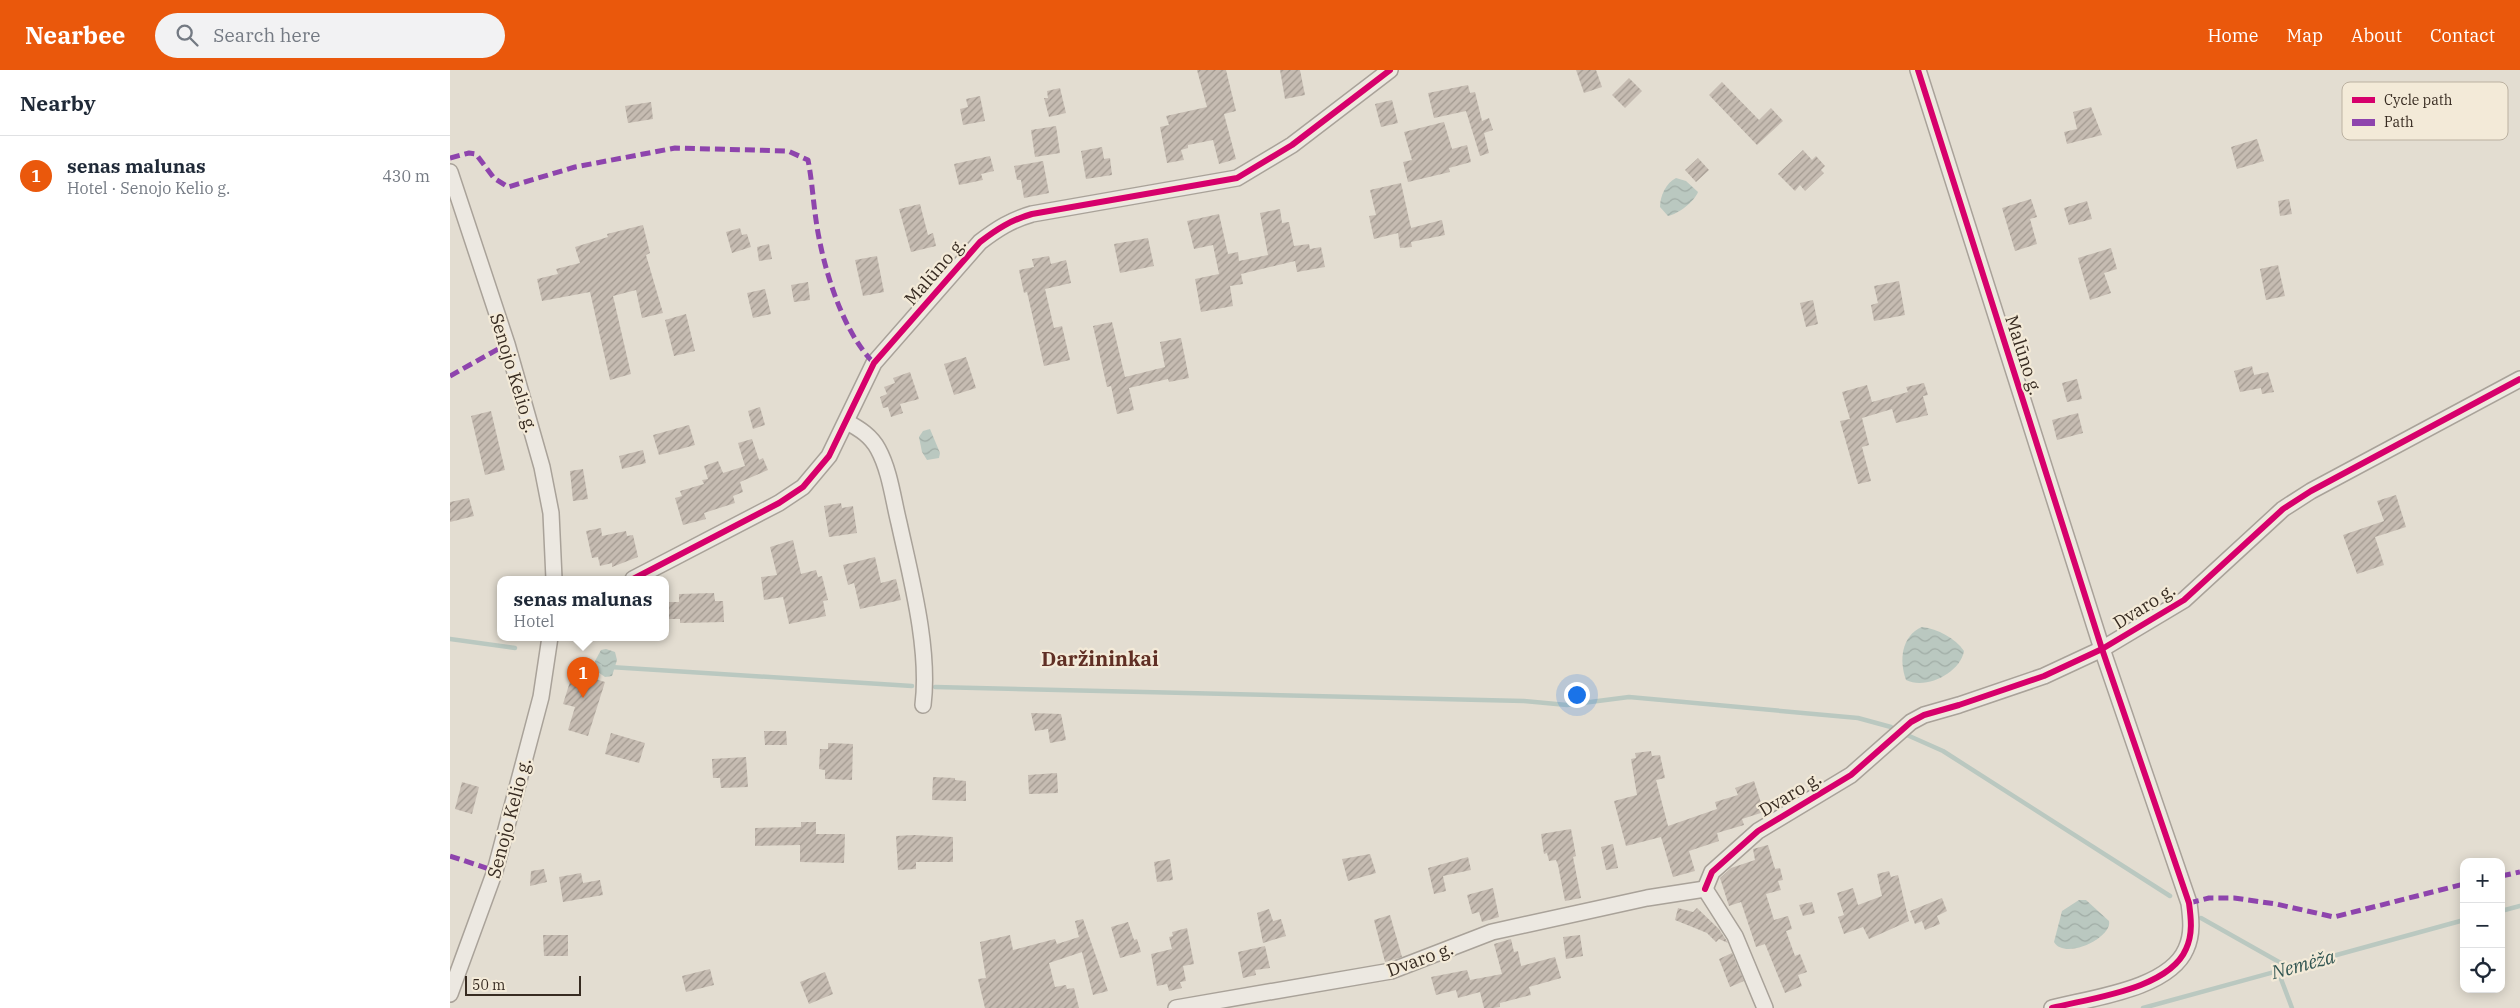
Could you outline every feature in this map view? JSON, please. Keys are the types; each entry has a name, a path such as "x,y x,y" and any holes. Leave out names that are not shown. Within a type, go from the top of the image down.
{"street":[{"name":"Malūno g.","path":"639,576 780,503 803,487 829,456 847,422 862,384 874,363 980,242 1000,227 1014,219 1032,214 1237,178 1292,145 1390,70"},
{"name":"Malūno g.","path":"1918,70 2102,649 2189,903 2191,925 2187,948 2178,962 2164,975 2142,984 2052,1008"},
{"name":"Senojo Kelio g.","path":"450,172 507,344 542,467 551,513 554,576"},
{"name":"Dvaro g.","path":"1176,1008 1391,971 1492,932 1647,898 1705,890 1712,872 1758,831 1851,775 1911,722 1924,714 1958,705 2044,676 2102,649 2184,600 2283,510 2311,491 2520,378"},
{"path":"847,422 871,440 879,451 890,486 911,580 923,656 923,704"},
{"name":"Senojo Kelio g.","path":"450,994 495,871 541,696 549,641"},
{"path":"1705,890 1735,936 1765,1008"}],"water":[{"path":"1676,178 1686,181 1698,192 1685,207 1668,216 1660,207 1661,199 1664,190"},
{"path":"930,429 940,453 939,458 927,460 922,452 919,437 923,431"},
{"path":"1922,627 1946,635 1964,651 1956,666 1941,678 1923,683 1914,683 1906,680 1902,657 1910,636"},
{"path":"606,649 615,652 617,660 612,676 605,677 595,670 595,661 601,650"},
{"path":"2079,900 2086,900 2109,921 2108,927 2104,934 2087,945 2068,949 2060,947 2054,942 2062,911"}],"building":[{"path":"1197,70 1226,70 1236,111 1224,114 1236,159 1219,164 1213,140 1188,145 1188,148 1181,150 1184,160 1167,163 1160,127 1169,125 1166,116 1207,107"},
{"path":"1280,70 1300,70 1305,95 1285,99"},
{"path":"1576,70 1596,70 1602,87 1584,93"},
{"path":"1629,78 1642,91 1625,108 1612,95"},
{"path":"1722,82 1759,120 1771,108 1783,121 1757,145 1709,95"},
{"path":"1468,85 1470,93 1475,92 1482,121 1489,118 1493,130 1484,133 1489,153 1480,156 1466,111 1434,118 1428,93"},
{"path":"1060,88 1066,113 1049,117 1044,98 1048,98 1047,91"},
{"path":"980,96 985,121 963,125 960,109 968,107 966,99"},
{"path":"1392,100 1398,123 1381,127 1375,104"},
{"path":"651,102 653,119 628,123 625,106"},
{"path":"2091,107 2102,135 2067,144 2064,132 2077,129 2073,112"},
{"path":"1444,122 1452,149 1467,145 1471,162 1449,168 1450,172 1408,182 1403,162 1412,160 1404,132"},
{"path":"1056,126 1060,153 1035,157 1031,130"},
{"path":"2257,139 2264,161 2237,169 2231,147"},
{"path":"1102,147 1104,159 1110,158 1112,175 1086,179 1081,151"},
{"path":"1803,150 1812,160 1816,156 1825,166 1821,170 1824,173 1805,191 1800,185 1795,191 1778,174"},
{"path":"990,156 994,171 981,174 983,180 959,185 954,164"},
{"path":"1698,158 1709,170 1696,182 1685,170"},
{"path":"1043,161 1049,193 1024,198 1021,180 1017,180 1014,166"},
{"path":"1401,183 1411,228 1442,220 1445,235 1411,242 1412,247 1400,248 1398,233 1374,239 1369,216 1376,215 1370,190"},
{"path":"2031,199 2037,217 2030,219 2037,244 2015,251 2002,208"},
{"path":"2289,199 2292,214 2280,216 2278,201"},
{"path":"2087,201 2092,219 2069,225 2064,208"},
{"path":"920,204 928,235 933,233 936,246 911,252 899,209"},
{"path":"1280,209 1282,223 1289,222 1294,246 1309,244 1310,249 1321,247 1325,267 1297,272 1295,261 1241,274 1243,284 1230,286 1233,306 1201,312 1195,279 1219,274 1213,245 1194,249 1187,221 1219,214 1228,254 1238,252 1239,261 1268,255 1260,213"},
{"path":"643,225 650,253 646,255 663,313 642,318 636,290 613,296 631,374 610,380 590,292 542,301 537,279 558,274 556,269 580,263 575,247 608,237 607,234"},
{"path":"740,228 742,235 747,234 751,247 732,253 726,232"},
{"path":"1148,238 1154,266 1120,273 1114,244"},
{"path":"769,244 772,259 759,261 757,247"},
{"path":"2111,248 2117,269 2104,273 2111,293 2090,300 2078,258"},
{"path":"877,256 884,292 863,296 855,260"},
{"path":"1049,256 1051,264 1066,260 1071,283 1045,289 1054,328 1062,326 1070,360 1044,366 1027,292 1024,293 1019,270 1034,267 1032,259"},
{"path":"2278,265 2285,296 2266,300 2260,269"},
{"path":"1899,281 1905,315 1874,321 1871,305 1878,303 1874,286"},
{"path":"808,282 810,300 794,302 791,285"},
{"path":"765,289 771,314 753,318 747,293"},
{"path":"1813,300 1818,324 1806,327 1800,303"},
{"path":"686,314 695,351 674,356 665,320"},
{"path":"1112,322 1125,377 1165,367 1160,342 1181,338 1189,378 1169,382 1168,379 1129,388 1134,410 1117,414 1111,386 1107,387 1093,326"},
{"path":"966,357 976,388 954,395 944,364"},
{"path":"2252,366 2254,375 2268,372 2274,392 2262,394 2261,388 2240,392 2234,371"},
{"path":"910,372 919,399 900,404 903,413 891,417 888,407 883,408 880,397 887,394 884,387 895,383 893,378"},
{"path":"2077,379 2082,399 2067,402 2062,383"},
{"path":"1924,383 1928,395 1923,396 1928,415 1896,423 1892,409 1862,418 1869,445 1862,447 1871,481 1858,484 1840,421 1850,419 1842,392 1867,385 1872,402 1908,392 1906,387"},
{"path":"760,407 765,425 753,429 748,411"},
{"path":"491,411 505,470 485,475 471,416"},
{"path":"2078,413 2083,433 2057,440 2052,420"},
{"path":"689,425 695,445 659,455 653,435"},
{"path":"752,439 759,460 763,458 768,470 740,482 743,492 733,496 735,503 704,513 706,519 683,525 675,498 682,496 680,491 704,484 702,480 708,479 704,466 718,461 723,473 745,466 738,443"},
{"path":"643,450 646,463 622,469 619,456"},
{"path":"583,469 588,499 573,501 570,471"},
{"path":"2396,495 2406,527 2375,537 2384,565 2357,574 2343,535 2384,521 2377,501"},
{"path":"469,498 474,516 450,522 450,502"},
{"path":"841,503 842,508 853,506 857,533 829,537 824,506"},
{"path":"601,528 602,536 626,531 627,536 633,535 638,557 612,567 612,563 600,566 598,557 592,558 586,531"},
{"path":"793,540 801,574 816,570 818,577 822,576 828,600 823,601 826,616 789,624 783,597 764,600 761,577 777,575 770,547"},
{"path":"875,557 881,583 896,579 901,600 860,609 854,583 848,585 843,565"},
{"path":"714,593 715,601 723,601 724,622 680,623 680,619 669,619 669,602 679,602 679,594"},
{"path":"573,672 605,682 588,736 568,730 575,707 563,704"},
{"path":"1031,713 1061,714 1066,740 1050,743 1048,729 1035,731"},
{"path":"764,731 786,731 787,745 765,745"},
{"path":"611,733 645,743 639,763 605,754"},
{"path":"828,743 853,744 852,780 825,779 825,770 819,769 820,749 828,749"},
{"path":"1651,751 1652,756 1660,755 1665,778 1656,780 1668,826 1717,809 1715,802 1738,795 1735,788 1754,781 1764,812 1742,819 1744,825 1717,833 1719,841 1689,851 1695,871 1673,877 1661,837 1626,846 1614,801 1637,795 1631,759 1636,758 1635,753"},
{"path":"746,757 748,787 721,788 720,778 713,778 712,759"},
{"path":"1057,773 1058,793 1029,794 1028,775"},
{"path":"933,777 955,778 955,780 966,781 966,801 932,800"},
{"path":"462,782 479,787 472,814 455,809"},
{"path":"801,822 816,822 816,834 845,834 844,863 800,862 800,845 755,846 755,828 801,827"},
{"path":"1571,829 1576,856 1573,857 1581,898 1565,901 1558,865 1556,860 1549,861 1547,853 1544,854 1541,834"},
{"path":"896,836 953,837 953,862 916,862 916,869 898,870"},
{"path":"1613,844 1618,868 1606,870 1601,847"},
{"path":"1768,845 1775,869 1780,868 1783,880 1778,881 1781,890 1766,894 1774,920 1788,916 1792,929 1786,931 1795,956 1800,954 1807,972 1798,975 1802,986 1785,993 1765,944 1756,947 1741,902 1729,906 1720,878 1731,868 1755,860 1753,849"},
{"path":"1370,854 1376,873 1348,881 1342,859"},
{"path":"1468,857 1471,870 1443,876 1446,891 1434,894 1428,868"},
{"path":"1170,859 1173,880 1157,882 1154,862"},
{"path":"544,869 547,882 530,886 531,871"},
{"path":"1889,871 1891,877 1898,875 1909,921 1869,939 1863,927 1844,934 1838,917 1844,915 1837,893 1853,888 1858,905 1882,896 1877,874"},
{"path":"581,873 583,883 600,880 603,895 563,902 559,877"},
{"path":"1493,888 1499,917 1482,922 1479,912 1472,914 1467,895"},
{"path":"1942,898 1947,911 1937,916 1940,924 1925,930 1922,921 1915,924 1910,911"},
{"path":"1812,902 1815,913 1803,916 1799,905"},
{"path":"1678,908 1693,912 1697,908 1719,929 1728,943 1719,939 1716,942 1707,933 1675,920"},
{"path":"1269,909 1273,921 1281,919 1286,936 1263,943 1257,913"},
{"path":"1390,915 1402,957 1385,962 1374,920"},
{"path":"1083,919 1108,991 1093,995 1082,952 1049,963 1055,987 1066,985 1067,989 1074,988 1079,1008 985,1008 978,979 986,978 980,942 1010,935 1013,950 1055,939 1057,944 1079,937 1075,921"},
{"path":"1128,922 1134,940 1137,939 1141,952 1120,958 1111,927"},
{"path":"1187,928 1194,964 1183,966 1186,981 1180,982 1182,988 1169,991 1167,984 1157,986 1151,954 1172,949 1169,937 1173,936 1172,932"},
{"path":"543,935 568,935 568,956 544,956"},
{"path":"1580,935 1583,956 1566,959 1563,937"},
{"path":"1511,939 1514,952 1518,951 1521,966 1555,957 1561,978 1529,987 1531,995 1500,1003 1500,1007 1493,1008 1484,1008 1480,992 1458,998 1456,990 1436,995 1431,977 1467,970 1470,980 1502,974 1494,944"},
{"path":"1265,946 1270,968 1255,970 1256,975 1243,978 1238,952"},
{"path":"1732,953 1744,981 1730,987 1719,959"},
{"path":"710,969 714,985 686,992 682,976"},
{"path":"825,972 833,994 809,1004 800,982"}],"waterway":[{"path":"450,639 515,648"},
{"path":"579,663 600,666"},
{"path":"610,667 912,686"},
{"path":"935,687 1524,701 1567,705 1629,697 1858,718 1891,727"},
{"path":"1907,735 1943,751 2170,896"},
{"name":"Nemėža","path":"2505,910 2520,906"},
{"path":"2201,918 2288,967"},
{"name":"Nemėža","path":"2143,1008 2460,921"},
{"path":"2281,979 2292,1008"}],"marked path":[{"path":"450,158 469,153 476,154 494,178 508,187 575,167 675,148 788,151 808,160 819,238 835,296 852,334 874,363"},
{"path":"450,376 507,344"},
{"path":"450,856 495,871"},
{"path":"2505,875 2520,872"},
{"path":"2189,903 2209,898 2234,898 2276,904 2334,917 2460,885"}],"cycle path":[{"path":"639,576 779,503 803,487 829,456 874,363 980,242 992,233 1011,222 1032,214 1237,178 1292,145 1390,70"},
{"path":"1918,70 2102,649 2189,903 2191,926 2190,938 2186,949 2177,963 2163,974 2127,990 2052,1008"},
{"path":"1705,889 1712,872 1758,831 1851,775 1911,722 1924,715 2044,676 2102,649 2184,600 2283,509 2311,491 2520,379"}],"place":[{"name":"senas malunas","path":"583,698"}],"district":[{"name":"Daržininkai","path":"1100,658"}]}
